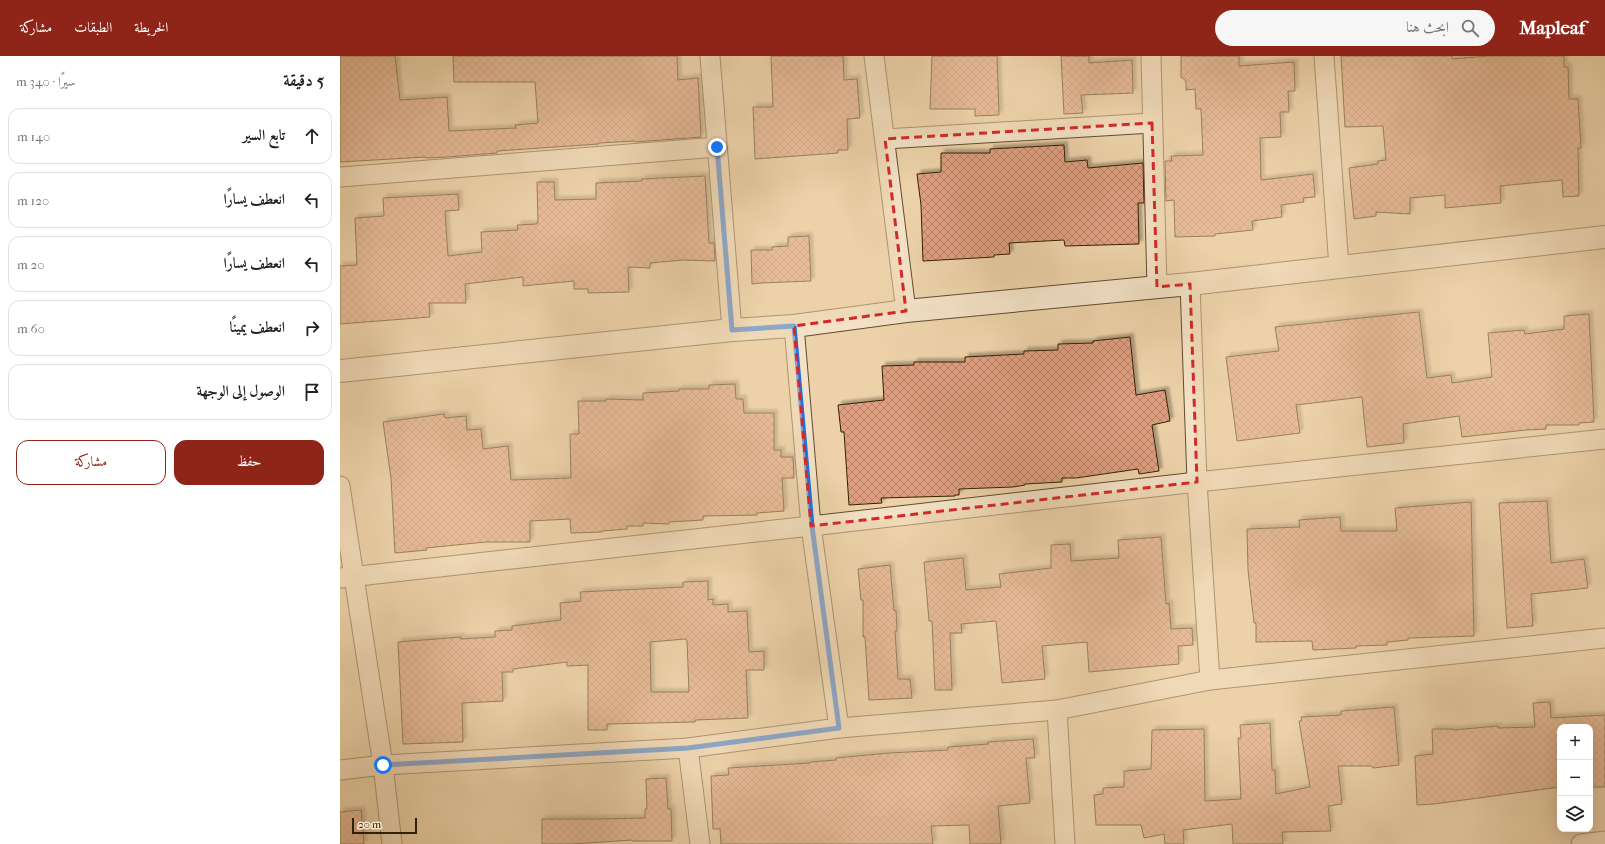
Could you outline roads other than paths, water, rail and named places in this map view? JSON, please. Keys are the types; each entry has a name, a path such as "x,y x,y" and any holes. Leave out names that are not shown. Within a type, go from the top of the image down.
{"street":[{"path":"710,56 732,330"},
{"path":"874,56 906,311"},
{"path":"1151,56 1157,287"},
{"path":"1324,56 1338,267"},
{"path":"885,139 1152,123"},
{"path":"340,177 717,147"},
{"path":"340,371 732,330 794,326 906,311 1190,284 1605,237"},
{"path":"1190,284 1197,482 1210,680"},
{"path":"794,326 812,526 839,728"},
{"path":"347,577 1197,482 1605,439"},
{"path":"340,486 347,577 383,765 392,844"},
{"path":"340,770 383,765 688,748 839,728 1057,710 1210,680 1605,638"},
{"path":"1057,710 1065,844"},
{"path":"688,748 700,844"},
{"path":"1581,844 1605,841"}]}
